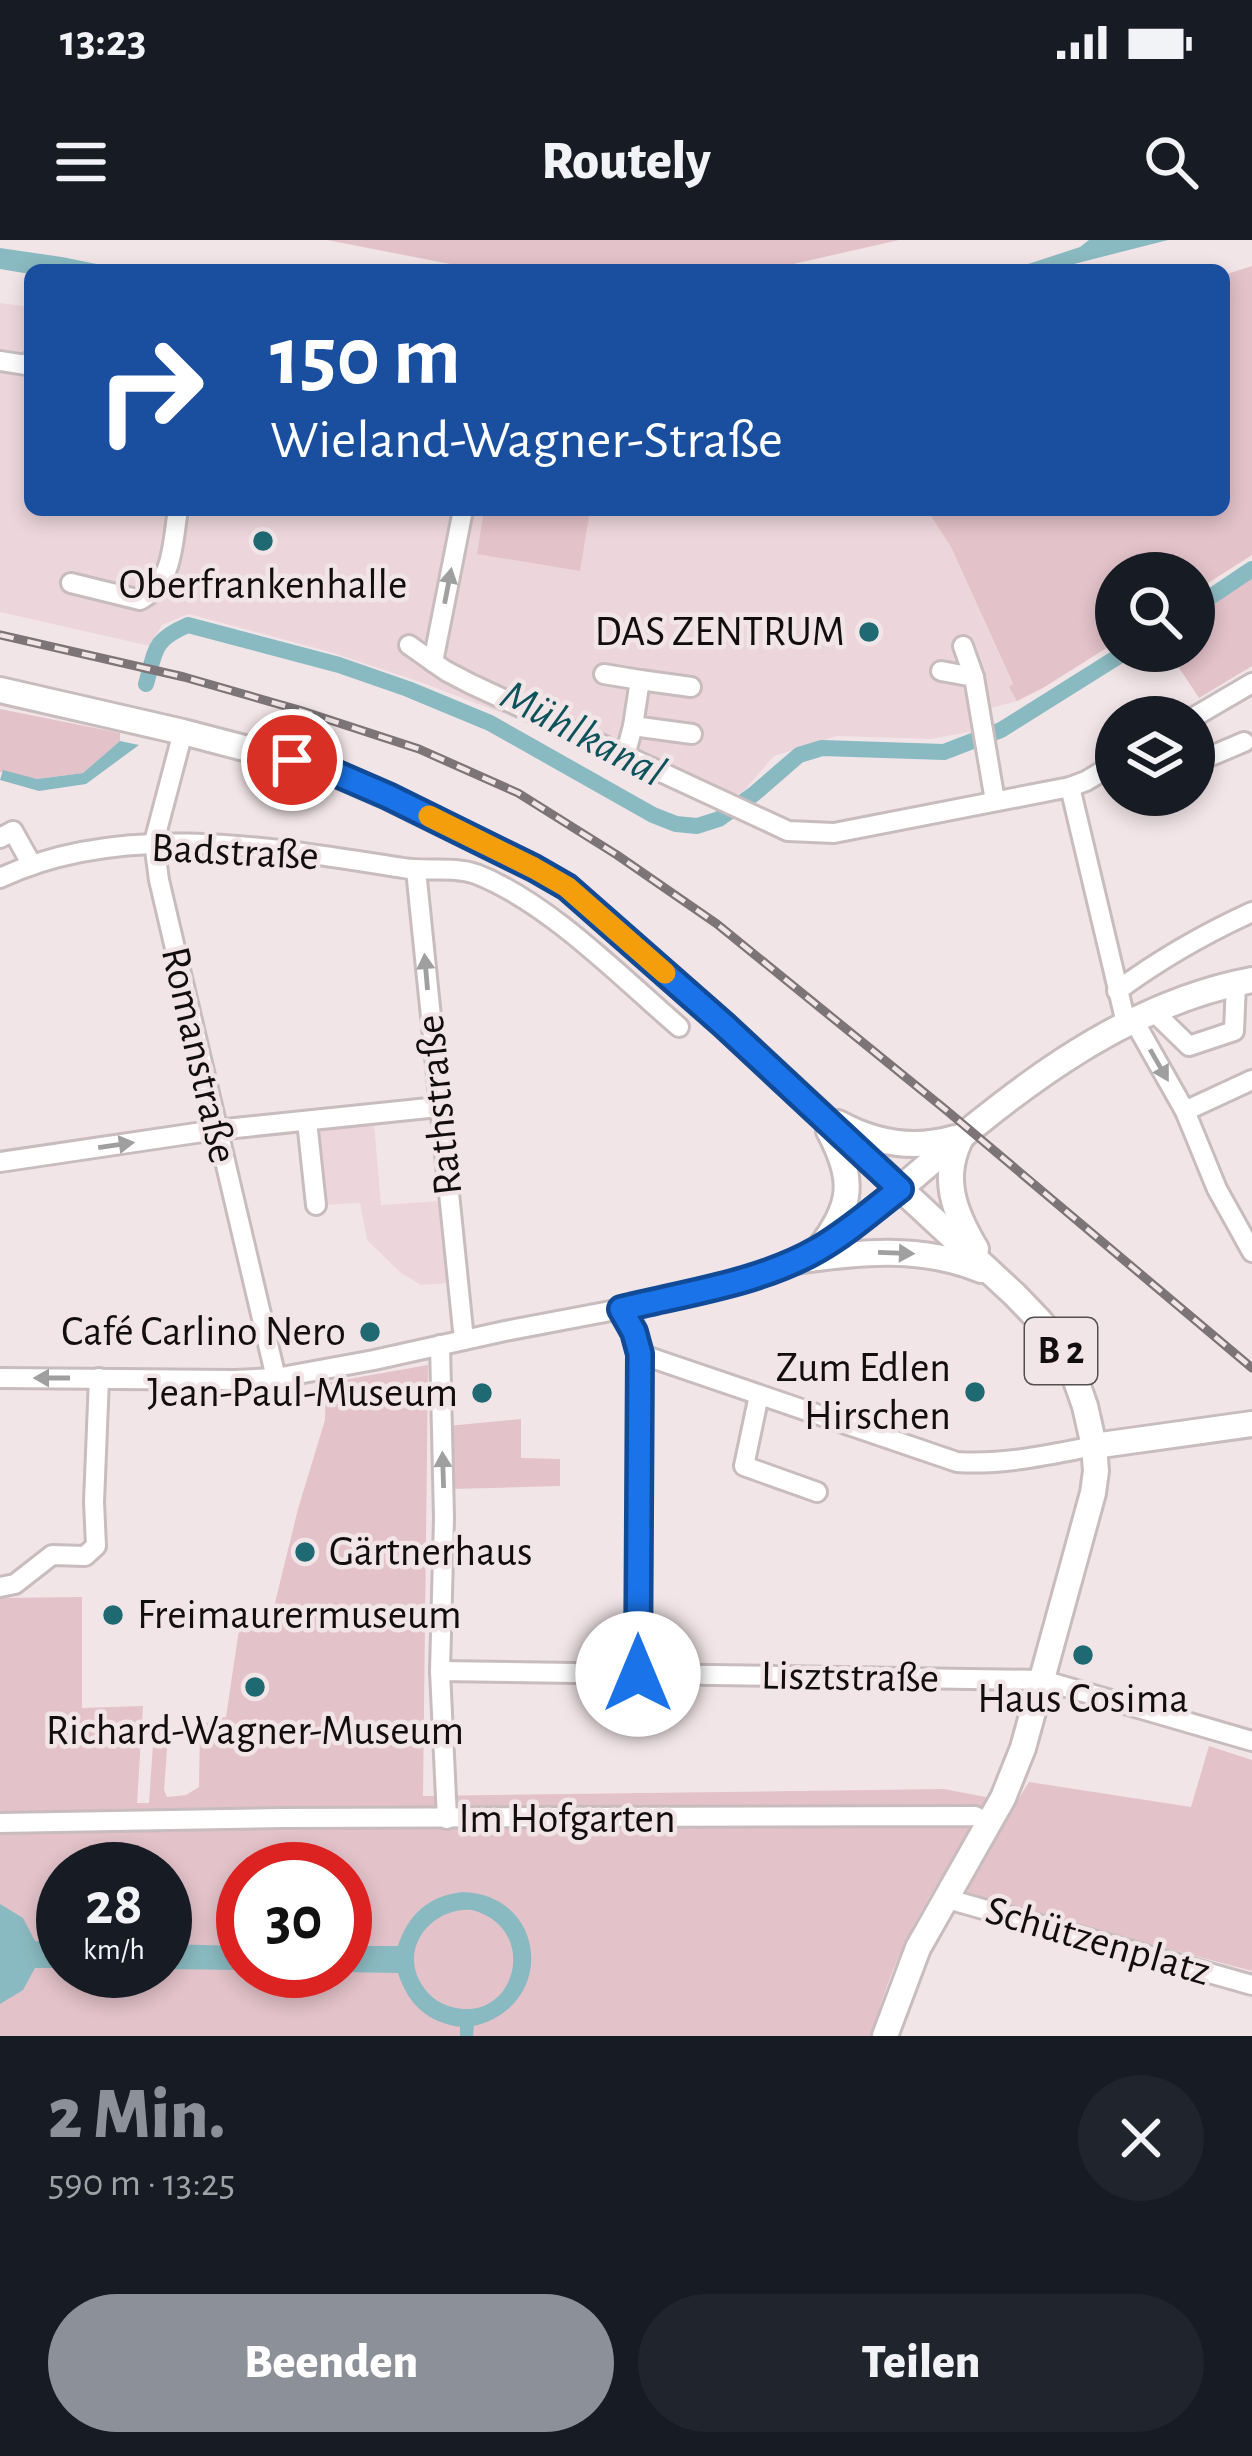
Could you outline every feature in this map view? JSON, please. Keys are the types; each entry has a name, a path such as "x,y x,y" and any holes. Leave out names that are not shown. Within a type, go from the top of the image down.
{"main road":[{"name":"B 2","path":"0,690 328,770 567,887 724,1025 1040,1321 1059,1346 1085,1406 1094,1446 1252,1424"},
{"path":"900,1189 1055,1067 1137,1017 1190,995 1244,981"},
{"path":"814,1109 851,1130 900,1145 938,1143 963,1135"},
{"path":"814,1109 840,1151 849,1183 841,1217 819,1249"},
{"path":"963,1135 951,1163 953,1204 994,1276"},
{"path":"796,1261 855,1253 920,1254 994,1276"},
{"path":"885,2036 918,1948 1003,1798 1023,1748 1093,1493 1094,1446"}],"street":[{"path":"71,583 140,600 156,592 168,568 177,516"},
{"path":"433,662 462,516"},
{"path":"409,645 471,684 788,831 834,833 1070,787 1095,776"},
{"path":"963,646 974,677 995,800"},
{"path":"941,671 974,677"},
{"path":"604,674 691,688"},
{"path":"625,756 640,680"},
{"path":"1215,705 1252,683"},
{"path":"633,726 692,734"},
{"name":"Romanstraße","path":"183,732 154,842 159,880 276,1378"},
{"path":"1215,753 1244,742"},
{"path":"1070,787 1117,991 1137,1017 1185,1111 1217,1189 1252,1252"},
{"path":"0,838 13,831 32,865"},
{"name":"Badstraße","path":"0,878 50,858 154,842 281,849 416,870 461,871 512,892 568,932 679,1027"},
{"name":"Rathstraße","path":"416,870 464,1340"},
{"path":"1117,991 1204,934 1252,912"},
{"path":"1137,1017 1189,1046 1234,1031 1244,981"},
{"path":"1185,1111 1252,1080"},
{"path":"0,1162 216,1130 438,1107"},
{"path":"308,1121 316,1204"},
{"path":"0,1378 276,1378 621,1309 796,1261 900,1189"},
{"path":"621,1309 640,1354 638,1674"},
{"path":"440,1345 444,1518 440,1671 447,1820"},
{"path":"640,1354 957,1462 1018,1461 1094,1446"},
{"path":"0,1587 15,1584 52,1555 85,1556 96,1546 99,1378"},
{"path":"196,1380 205,1404"},
{"path":"760,1395 744,1466 817,1492"},
{"name":"Lisztstraße","path":"440,1671 1042,1680 1252,1741"},
{"name":"Im Hofgarten","path":"0,1823 975,1816 989,1823"},
{"name":"Schützenplatz","path":"944,1898 1252,1985"}],"shaded area":[{"path":"327,240 899,240 793,264 450,264"},
{"path":"1252,266 1252,555 1215,579 1215,552 1095,552 1095,655 1017,701 951,547 931,516 1230,516 1230,273"},
{"path":"0,303 24,306 24,516 931,516 951,547 1017,701 991,708 992,728 930,739 837,736 774,756 742,793 699,803 542,728 330,652 189,614 162,625 150,646 0,612"},
{"path":"483,516 589,516 580,571 477,554"},
{"path":"1252,576 1252,666 1198,696 1182,672 1215,672 1215,601"},
{"path":"0,709 120,733 120,741 83,773 37,779 0,772"},
{"path":"374,1123 381,1205 440,1201 448,1283 421,1285 401,1273 367,1240 360,1203 319,1205 310,1129"},
{"path":"428,1365 423,1796 944,1789 991,1798 906,1941 873,2036 0,2036 0,1598 82,1597 82,1708 143,1706 137,1803 149,1803 154,1730 165,1727 164,1790 167,1797 186,1795 199,1787 200,1729 213,1718 226,1717 241,1616 271,1619 325,1420 326,1383"},
{"path":"521,1419 521,1458 560,1459 560,1486 451,1489 448,1426"},
{"path":"1209,1746 1252,1760 1252,1971 960,1893 1029,1782 1191,1807"}],"water":[{"path":"1089,240 1168,240 1074,264 1028,264"},
{"path":"0,248 96,264 24,264 24,273 0,269"},
{"path":"120,741 139,745 86,784 39,791 0,780 3,770 37,779 83,773"},
{"path":"462,1892 490,1898 511,1911 525,1930 531,1952 529,1975 519,1997 501,2015 474,2026 473,2036 460,2036 460,2027 420,2010 398,1973 372,1973 372,1946 398,1946 407,1925 439,1898","holes":["472,1910 494,1920 507,1935 512,1972 505,1989 492,2002 474,2008 452,2007 435,1999 422,1985 414,1957 417,1944 423,1932 444,1915"]},
{"path":"0,1904 23,1918 36,1941 36,1968 23,1990 0,2004"},
{"path":"192,1945 216,1945 216,1970 192,1969"}],"waterway":[{"name":"Mühlkanal","path":"1215,594 1252,569"},
{"name":"Mühlkanal","path":"146,684 158,647 188,625 339,665 408,689 490,723 653,815 697,826 719,819 799,755 822,748 944,752 1001,730 1095,671"}],"railway":[{"path":"0,635 184,677 299,710 419,749 518,793 717,924 1252,1368"}],"slow traffic":[{"path":"429,816 567,887 665,973"}],"place":[{"name":"Oberfrankenhalle","path":"263,541"},
{"name":"DAS ZENTRUM","path":"869,632"},
{"name":"Café Carlino Nero","path":"370,1332"},
{"name":"Zum Edlen Hirschen","path":"975,1392"},
{"name":"Jean-Paul-Museum","path":"482,1393"},
{"name":"Gärtnerhaus","path":"305,1552"},
{"name":"Freimaurermuseum","path":"113,1615"},
{"name":"Haus Cosima","path":"1083,1655"},
{"name":"Richard-Wagner-Museum","path":"255,1687"}],"route":[{"path":"292,760 388,796 567,887 900,1189 846,1231 796,1261 621,1309 640,1354 638,1674"}]}
